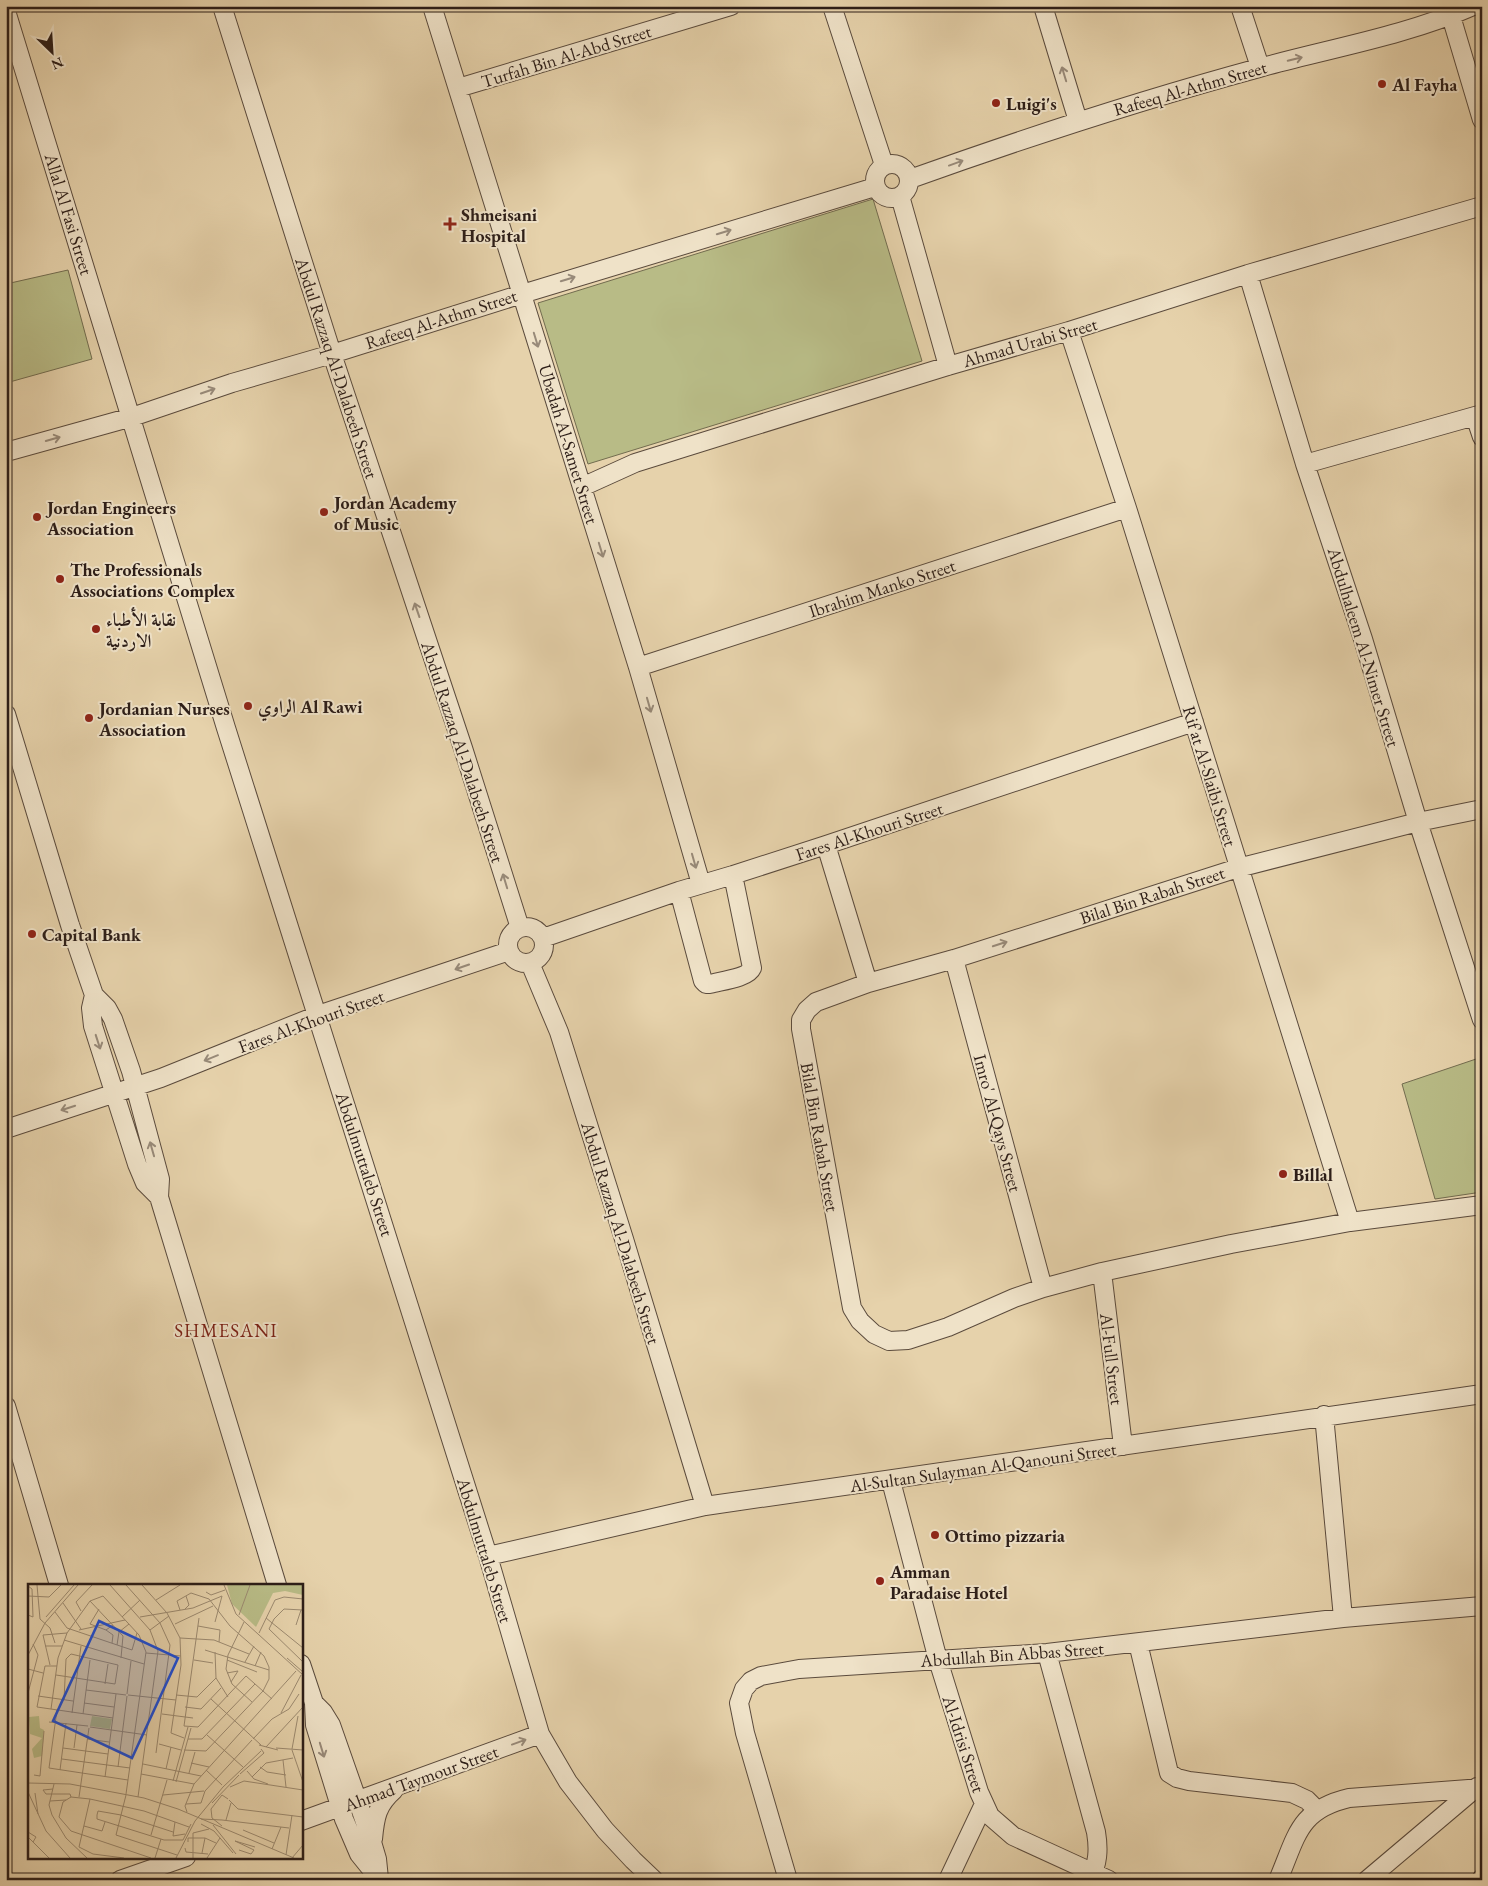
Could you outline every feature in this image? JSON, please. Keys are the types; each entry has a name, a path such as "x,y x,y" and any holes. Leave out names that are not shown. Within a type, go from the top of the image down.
{"street":[{"name":"Abdul Razzaq Al-Dalabeeh Street","path":"222,6 332,354 466,757 520,928"},
{"name":"Ubadah Al-Samet Street","path":"432,6 638,667 701,884"},
{"name":"Turfah Bin Al-Abd Street","path":"458,88 731,6"},
{"path":"832,6 884,165"},
{"path":"1043,6 1078,121"},
{"path":"1240,6 1260,67"},
{"name":"Rafeeq Al-Athm Street","path":"910,179 1078,121 1260,67 1413,29 1450,11 1473,6"},
{"name":"Allal Al Fasi Street","path":"6,11 132,416"},
{"path":"1450,11 1482,120"},
{"path":"890,163 905,169 910,179 908,189 900,196 894,198 883,196 875,187 875,177 880,168 890,163"},
{"name":"Rafeeq Al-Athm Street","path":"6,452 132,416 232,383 875,187"},
{"path":"900,196 948,366"},
{"name":"Ahmad Urabi Street","path":"582,487 635,463 948,366 1069,331 1248,274 1482,206"},
{"name":"Abdulhaleem Al-Nimer Street","path":"1248,274 1305,464 1363,639 1418,822 1482,1020"},
{"name":"Rif'at Al-Slaibi Street","path":"1069,331 1127,508 1350,1222"},
{"path":"1305,464 1478,415 1482,438"},
{"name":"Abdulmuttaleb Street","path":"132,416 224,720 488,1556 540,1734 568,1782 605,1830 654,1880"},
{"name":"Ibrahim Manko Street","path":"638,667 1127,508"},
{"path":"6,714 67,916 94,995 107,1008 113,1019 135,1088 160,1179 159,1197 277,1584"},
{"name":"Fares Al-Khouri Street","path":"543,938 679,891 826,846 1194,722"},
{"name":"Bilal Bin Rabah Street","path":"1482,809 1418,822 1238,868 954,959 868,983 816,1002 807,1010 801,1020 801,1029 852,1308 860,1321 874,1334 889,1341 908,1340 948,1327 1014,1298 1102,1272 1231,1244 1350,1222 1482,1205"},
{"path":"826,846 868,983"},
{"path":"679,891 703,981 706,984 710,984 745,975 751,972 752,968 733,875"},
{"path":"528,926 534,928 543,938 543,950 536,960 520,962 511,956 508,939 511,934 520,928 528,926"},
{"name":"Fares Al-Khouri Street","path":"6,1129 114,1093 135,1088 318,1015 509,951"},
{"name":"Imro' Al-Qays Street","path":"954,959 1043,1288"},
{"name":"Abdul Razzaq Al-Dalabeeh Street","path":"530,962 558,1032 624,1239 704,1506"},
{"path":"94,995 91,1017 114,1093 145,1183 159,1197"},
{"name":"Al-Full Street","path":"1102,1272 1123,1446"},
{"name":"Al-Sultan Sulayman Al-Qanouni Street","path":"488,1556 704,1506 890,1481 1482,1394"},
{"path":"7,1414 59,1584"},
{"path":"1324,1416 1343,1618"},
{"name":"Al-Idrisi Street","path":"890,1481 938,1660 984,1804 990,1816 1013,1836 1098,1878"},
{"name":"Abdullah Bin Abbas Street","path":"788,1880 745,1733 739,1703 744,1689 751,1681 761,1676 799,1669 1047,1653 1138,1644 1343,1618 1482,1606"},
{"path":"1138,1644 1169,1773 1177,1778 1189,1781 1292,1793 1306,1800 1317,1810"},
{"path":"1047,1653 1096,1832 1098,1878"},
{"path":"302,1667 314,1703 315,1725 340,1808 359,1854 379,1879"},
{"path":"314,1703 323,1712 331,1725 377,1858 379,1879"},
{"name":"Ahmad Taymour Street","path":"302,1821 540,1734"},
{"path":"372,1842 378,1808 386,1797 399,1786"},
{"path":"1278,1880 1306,1819 1317,1810 1331,1803 1349,1798 1480,1786"},
{"path":"1367,1880 1480,1786"},
{"name":"Al-Idrisi Street","path":"948,1880 984,1804"},
{"path":"302,1821 331,1823 350,1833"},
{"path":"120,1880 146,1869 183,1858"}],"green space":[{"path":"873,199 922,361 588,464 538,303"},
{"path":"68,270 92,359 6,383 6,284"},
{"path":"1482,1057 1482,1192 1435,1199 1402,1084"}],"place":[{"name":"Al Fayha","path":"1382,84"},
{"name":"Luigi's","path":"996,103"},
{"name":"Shmeisani Hospital","path":"450,224"},
{"name":"Jordan Academy of Music","path":"324,512"},
{"name":"Jordan Engineers Association","path":"37,517"},
{"name":"The Professionals Associations Complex","path":"60,579"},
{"name":"نقابة الأطباء الاردنية","path":"96,629"},
{"name":"الراوي Al Rawi","path":"248,706"},
{"name":"Jordanian Nurses Association","path":"89,718"},
{"name":"Capital Bank","path":"32,934"},
{"name":"Billal","path":"1283,1174"},
{"name":"Ottimo pizzaria","path":"935,1535"},
{"name":"Amman Paradaise Hotel","path":"880,1581"}],"district":[{"name":"SHMESANI","path":"226,1330"}]}
